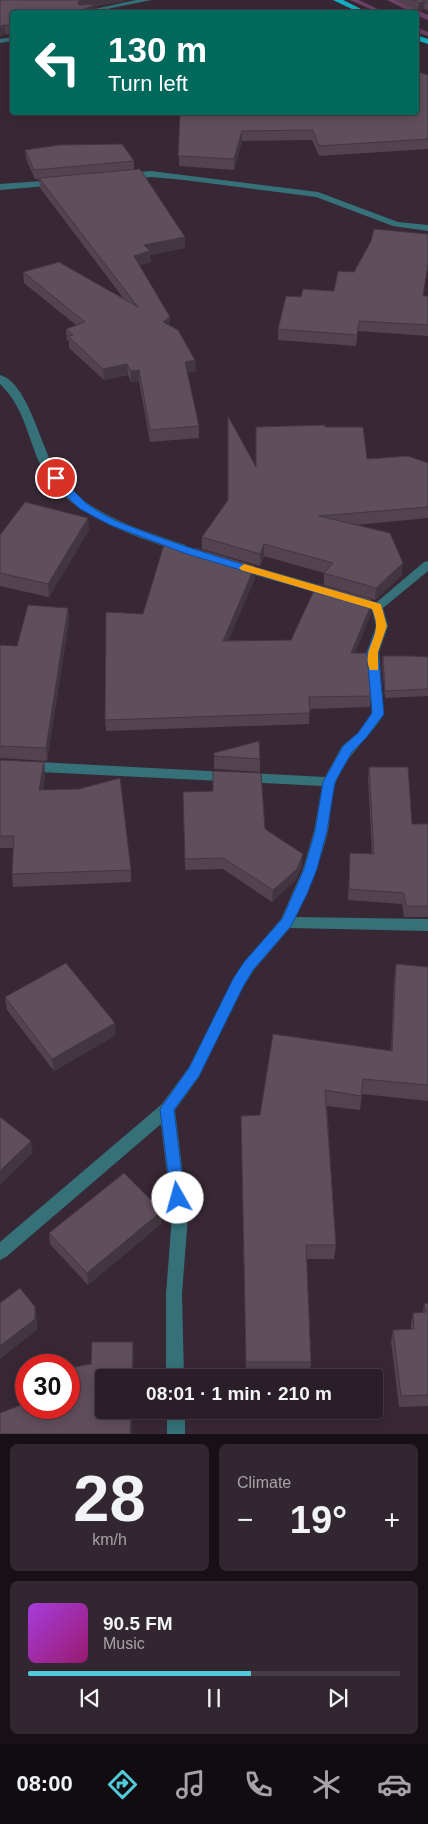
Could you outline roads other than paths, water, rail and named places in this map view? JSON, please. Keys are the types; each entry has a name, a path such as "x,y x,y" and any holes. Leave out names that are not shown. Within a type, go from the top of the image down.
{"main road":[{"path":"336,0 358,10"}],"street":[{"path":"94,10 147,0"},
{"path":"118,176 151,174 184,177 309,194 396,224 428,228"},
{"path":"0,187 60,182"},
{"path":"0,378 14,391 31,420 46,465 66,491 84,506 114,523 190,552"},
{"path":"225,562 340,595"},
{"path":"0,1252 167,1109 194,1072 238,983 249,966 286,922 301,894 321,831 329,782 348,749 362,736 378,714 373,652 382,626 373,605 428,565"},
{"path":"0,765 329,782"},
{"path":"286,922 428,926"},
{"path":"167,1109 180,1216 174,1294 176,1369"},
{"path":"176,1419 176,1434"}],"waterway":[{"path":"353,0 376,10"},
{"path":"390,0 411,10"},
{"path":"419,14 428,18"},
{"path":"419,30 428,34"}]}
